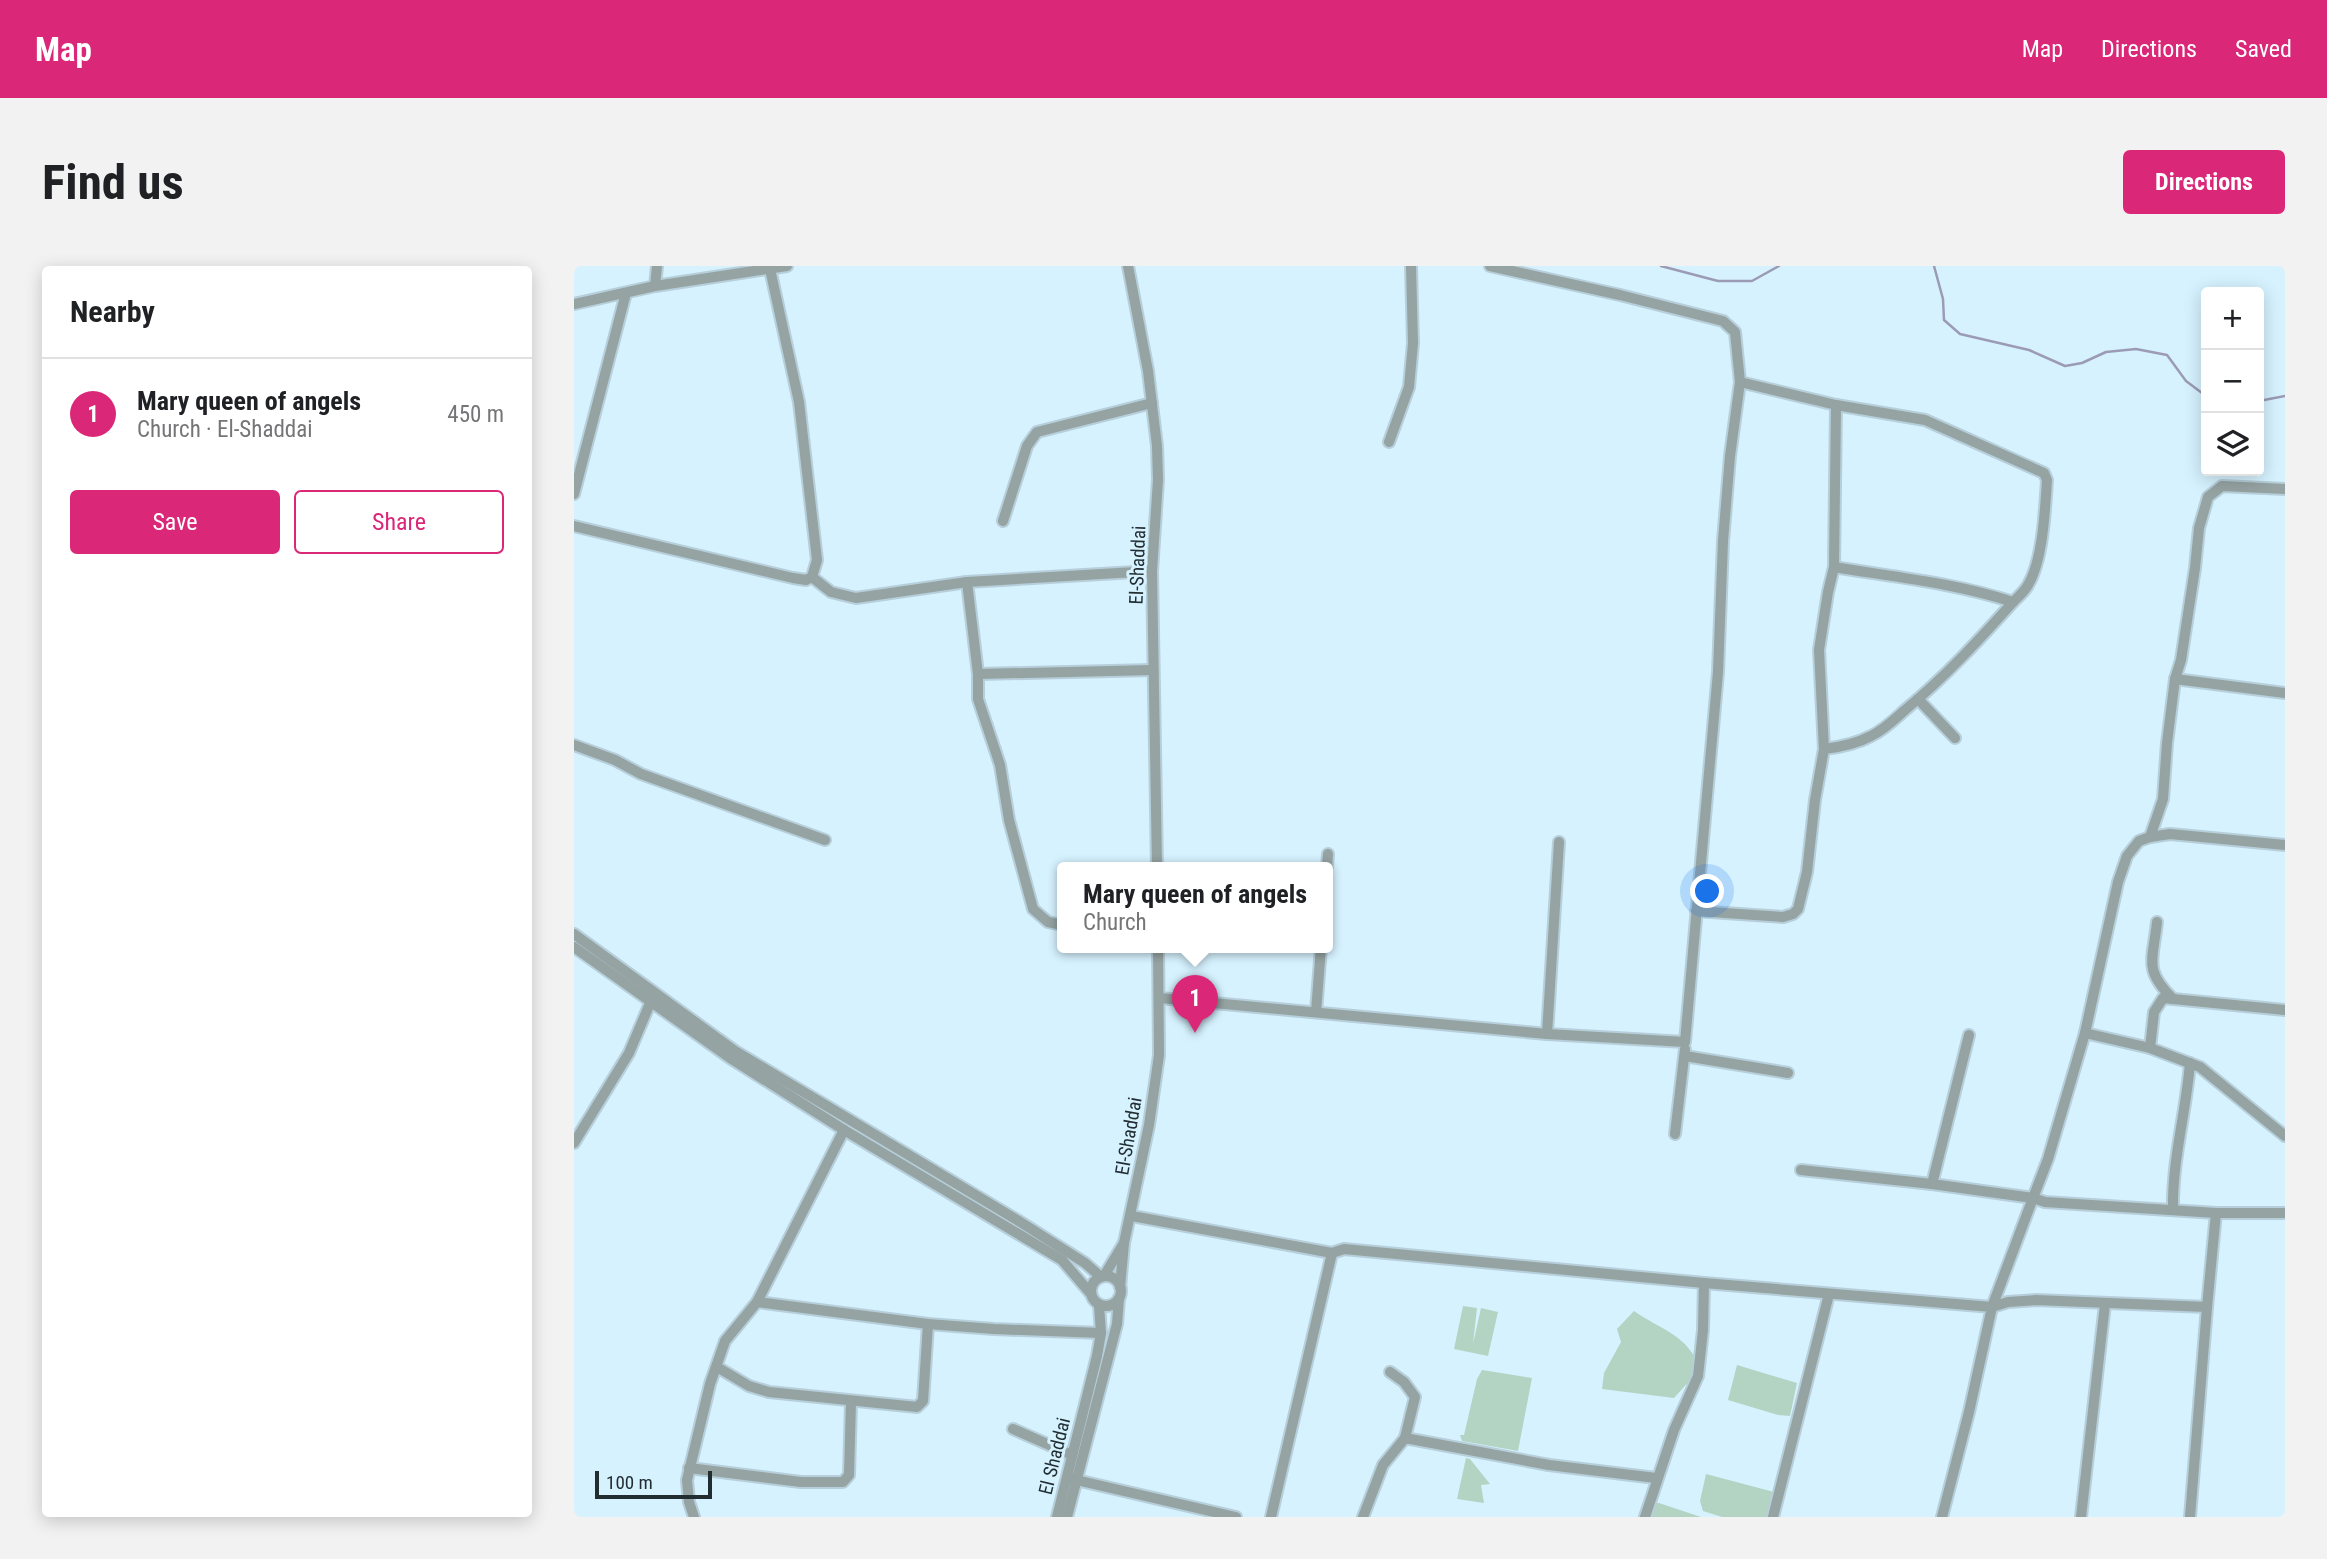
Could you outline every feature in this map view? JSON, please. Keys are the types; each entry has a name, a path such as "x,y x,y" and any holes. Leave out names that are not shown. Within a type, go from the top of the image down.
{"street":[{"path":"655,286 657,266"},
{"path":"574,304 655,286 757,268 788,266"},
{"name":"El-Shaddai","path":"1128,266 1148,370 1157,446 1158,480 1152,571 1157,862"},
{"path":"1389,442 1409,387 1413,343 1411,266"},
{"path":"1490,266 1723,321 1735,332 1740,382 1727,492 1718,672 1685,1056 1675,1134"},
{"path":"574,526 793,578 806,580 812,577 817,560 805,440 770,269"},
{"path":"574,495 626,293"},
{"path":"1740,382 1836,405 1925,420 2047,476 2039,551 2028,585 1974,645 1918,699 1874,735 1846,747 1824,749"},
{"path":"1003,520 1027,446 1037,432 1152,403"},
{"path":"1696,911 1783,917 1798,909 1807,872 1824,749 1819,650 1834,566 1836,405"},
{"path":"2150,837 2163,799 2175,679 2196,568 2199,528 2208,497 2222,486 2285,489"},
{"path":"1834,566 1977,590 2013,602"},
{"path":"812,577 831,592 856,598 967,582 1152,571"},
{"path":"967,582 978,674 978,699 1000,765 1009,820 1033,909 1048,922 1057,924"},
{"path":"978,674 1153,670"},
{"path":"2175,679 2285,693"},
{"path":"1918,699 1955,738"},
{"path":"574,745 615,760 641,775 825,840"},
{"path":"1942,1517 1992,1307 2048,1160 2085,1033 2118,882 2127,856 2139,841 2170,834 2285,845"},
{"path":"1547,1034 1559,842"},
{"path":"1327,862 1328,854"},
{"path":"2157,922 2152,974 2173,999"},
{"path":"574,934 732,1055 945,1182 1062,1259 1099,1305 1108,1306 1119,1292 1114,1279 1102,1277 1029,1227 945,1182 844,1130 651,1001 574,947"},
{"name":"El-Shaddai","path":"1072,1479 1117,1324 1124,1243 1132,1216 1149,1125 1159,1055 1158,953"},
{"path":"1316,1012 1321,953"},
{"path":"1160,998 1547,1034 1685,1042"},
{"path":"2150,1048 2154,1012 2163,998 2285,1010"},
{"path":"574,1143 578,1126 629,1053 651,1001"},
{"path":"2085,1033 2150,1048 2190,1063 2208,1073 2285,1136"},
{"path":"1932,1184 1969,1035"},
{"path":"1685,1056 1788,1073"},
{"path":"2173,1210 2172,1179 2188,1098 2190,1063"},
{"path":"694,1517 687,1491 689,1468 710,1384 725,1341 757,1302 844,1130"},
{"path":"1801,1170 1932,1184 2045,1202 2216,1213 2285,1213"},
{"path":"2190,1517 2216,1213"},
{"path":"1132,1216 1332,1253 1344,1248 1704,1283 1992,1307 2008,1302 2036,1300 2207,1307"},
{"path":"1091,1294 1092,1286 1102,1277 1124,1243"},
{"path":"1271,1517 1332,1253"},
{"path":"1645,1517 1674,1430 1698,1376 1704,1283"},
{"path":"1773,1517 1829,1294"},
{"path":"757,1302 928,1324 1101,1333"},
{"path":"2081,1517 2105,1304"},
{"name":"El Shaddai","path":"1057,1517 1072,1479 1072,1455 1101,1333 1099,1305"},
{"path":"717,1367 749,1386 769,1392 917,1407 923,1401 928,1324"},
{"path":"1363,1517 1383,1465 1405,1438 1415,1396 1404,1382 1390,1372"},
{"path":"689,1468 801,1482 843,1482 849,1475 850,1401"},
{"path":"1013,1429 1072,1455"},
{"path":"1405,1438 1549,1465 1656,1479"},
{"path":"1067,1517 1072,1479 1236,1517"}],"green space":[{"path":"1463,1306 1477,1308 1473,1344 1481,1308 1498,1312 1488,1356 1454,1349"},
{"path":"1634,1311 1681,1340 1695,1357 1700,1369 1674,1398 1602,1389 1604,1373 1621,1342 1617,1329"},
{"path":"1737,1365 1797,1383 1790,1416 1728,1400"},
{"path":"1482,1370 1532,1378 1518,1451 1462,1441 1460,1435 1464,1435 1477,1379"},
{"path":"1466,1458 1470,1459 1490,1484 1481,1485 1484,1503 1457,1499"},
{"path":"1706,1474 1774,1492 1769,1517 1722,1517 1703,1511 1700,1501"},
{"path":"1654,1503 1659,1503 1701,1517 1650,1517"}],"waterway":[{"path":"1661,266 1718,281 1752,281 1779,266"},
{"path":"1934,266 1943,299 1944,320 1960,334 2029,350 2065,366 2082,363 2106,352 2136,349 2167,355 2186,381 2201,392"},
{"path":"2264,400 2285,396"}],"place":[{"name":"Mary queen of angels","path":"1195,1033"}]}
